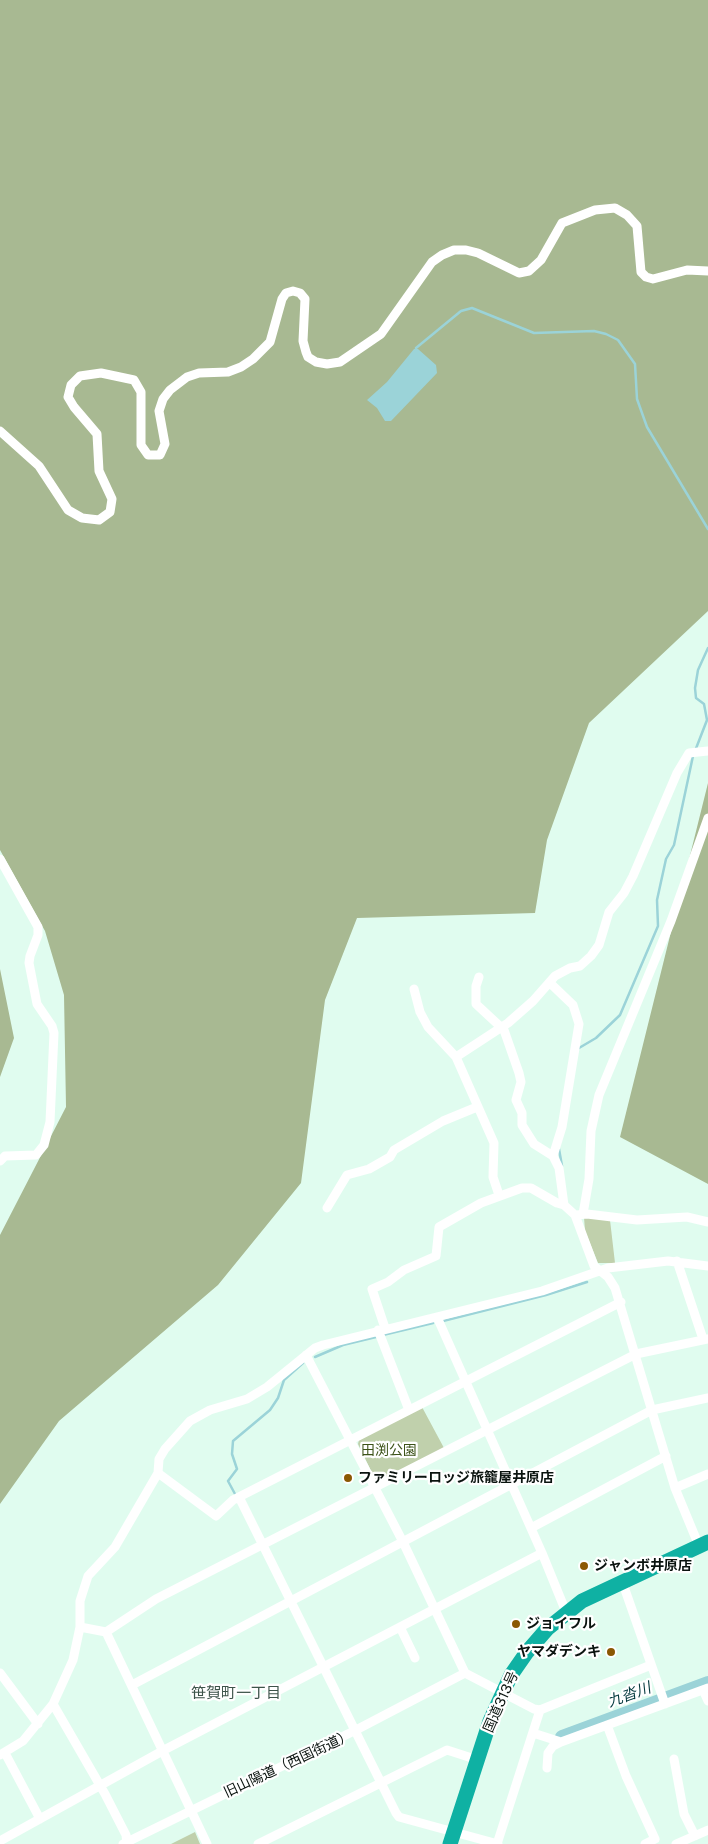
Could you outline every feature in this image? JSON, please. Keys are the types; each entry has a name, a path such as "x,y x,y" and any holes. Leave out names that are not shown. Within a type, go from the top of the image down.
{"highway":[{"name":"国道313号","path":"452,1838 490,1721 511,1674 527,1652 564,1614 582,1601 704,1544"}],"street":[{"path":"0,431 39,466 68,510 82,518 99,520 110,512 112,499 98,471 97,434 68,397 71,385 80,376 101,373 134,380 141,392 141,445 148,455 160,455 164,444 159,411 163,399 170,390 187,377 199,373 228,372 253,359 270,342 282,300 286,293 293,291 300,293 305,299 303,341 308,358 327,364 340,362 381,334 432,262 442,255 454,250 466,250 478,253 519,273 529,271 541,260 562,223 595,210 615,208 627,215 637,226 642,272 646,277 653,279 687,270 708,271"},
{"path":"456,1057 500,1026 508,1023 526,1008 555,976 570,968 580,966 598,945 609,912 624,894 676,774 689,753 701,752"},
{"path":"704,1544 675,1488 621,1302 608,1276 599,1270 592,1261 579,1215 589,1179 591,1131 598,1096 671,920 708,818"},
{"path":"0,859 38,926 38,935 29,963 37,1004 52,1026 54,1033 51,1116 44,1145 36,1156 5,1156 0,1162"},
{"path":"479,977 476,986 476,1004 483,1013 500,1026 509,1042 521,1082 516,1100 522,1114 522,1125 534,1144 553,1156 559,1168 564,1205"},
{"path":"550,983 568,999 579,1024 562,1127 553,1156"},
{"path":"414,989 420,1012 428,1027 456,1057 494,1143 493,1177 499,1195"},
{"path":"326,1208 347,1175 376,1166 390,1157 394,1150 443,1121 477,1107"},
{"path":"409,1410 381,1329 372,1289 388,1282 404,1270 432,1259 438,1252 439,1228 499,1195 527,1187 564,1205 579,1215 637,1220 687,1217 708,1222"},
{"path":"80,1627 106,1632 156,1599 636,1354 706,1339 677,1261"},
{"path":"40,1819 3,1754 23,1741 53,1704 73,1660 80,1627 80,1602 88,1576 115,1547 158,1472 164,1448 190,1421 210,1410 247,1399 267,1387 306,1355 324,1345 381,1329 542,1291 599,1270 677,1261 708,1266"},
{"path":"158,1472 216,1516 233,1500 349,1440 466,1383 621,1302"},
{"path":"437,1317 542,1553 564,1607 564,1614"},
{"path":"306,1355 403,1542 464,1673 534,1709 540,1710 651,1665"},
{"path":"132,1685 652,1410 708,1398"},
{"path":"531,1528 666,1456"},
{"path":"675,1488 708,1474"},
{"path":"239,1497 356,1730 464,1673"},
{"path":"0,1841 163,1750 542,1553"},
{"path":"622,1581 664,1700"},
{"path":"400,1627 415,1658"},
{"path":"106,1632 207,1844"},
{"path":"0,1673 38,1724"},
{"path":"547,1768 548,1753 553,1746 561,1742 607,1725 664,1700 706,1689 708,1701"},
{"path":"53,1704 126,1835 126,1843"},
{"path":"498,1844 540,1710"},
{"path":"607,1725 626,1776 655,1839 645,1844"},
{"name":"旧山陽道（西国街道）","path":"126,1843 356,1730 399,1817 452,1838 498,1844"},
{"path":"534,1733 561,1742"},
{"path":"258,1844 447,1750 478,1760"},
{"path":"674,1759 684,1814 695,1836"},
{"path":"676,1844 708,1830"}],"green space":[{"path":"0,0 708,0 708,611 589,723 547,840 535,913 357,918 325,1000 301,1183 218,1285 59,1421 0,1504 0,1235 66,1107 64,995 45,931 0,850"},
{"path":"708,783 708,1184 620,1137"},
{"path":"0,969 14,1038 0,1077"},
{"path":"584,1217 610,1220 615,1263 598,1263 585,1231"},
{"name":"田渕公園","path":"422,1407 444,1448 381,1481 376,1481 358,1444 359,1440"},
{"path":"195,1832 200,1844 171,1844"}],"water":[{"path":"414,349 418,349 436,365 437,373 391,421 385,421 377,408 367,400 387,382"}],"waterway":[{"path":"416,348 461,311 472,308 534,333 594,331 618,340 635,364 637,399 647,427 708,529"},
{"path":"695,751 707,720 704,704 696,698 695,688 698,670 708,648"},
{"path":"579,1048 596,1038 620,1015 658,926 657,900 666,859 674,845 693,756"},
{"path":"559,1149 562,1166"},
{"path":"443,1321 546,1295 587,1282"},
{"path":"383,1335 433,1323"},
{"path":"315,1357 343,1345 376,1337"},
{"path":"235,1494 228,1481 237,1469 232,1454 233,1441 270,1410 278,1398 284,1380 303,1363"},
{"name":"九沓川","path":"562,1737 708,1683"}],"place":[{"name":"ファミリーロッジ旅籠屋井原店","path":"348,1478"},
{"name":"ジャンボ井原店","path":"584,1566"},
{"name":"ジョイフル","path":"516,1624"},
{"name":"ヤマダデンキ","path":"611,1652"}],"district":[{"name":"笹賀町一丁目","path":"236,1693"}]}
